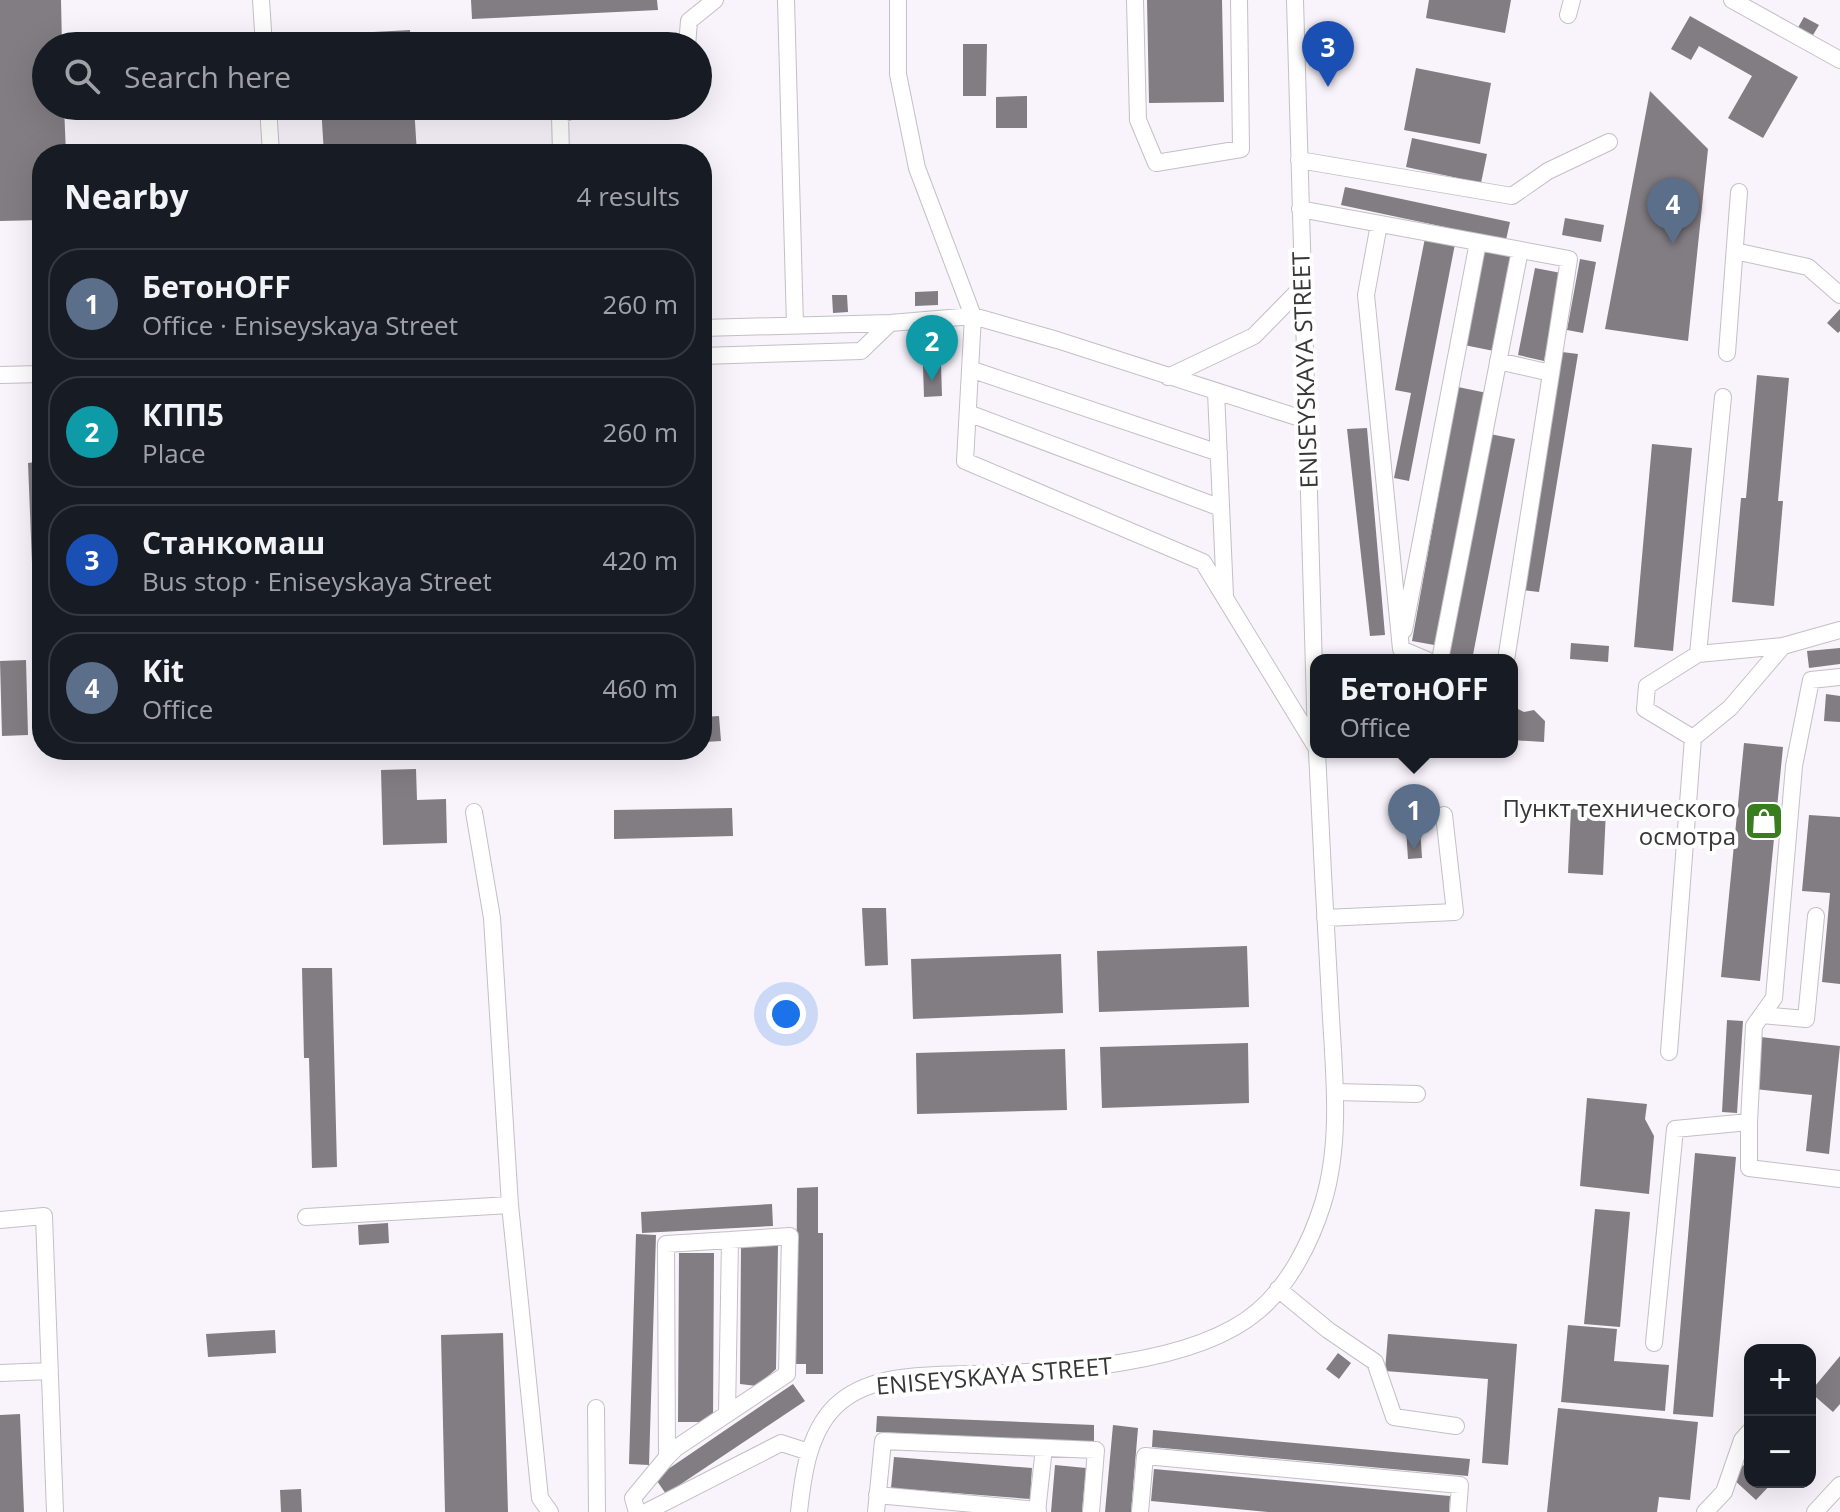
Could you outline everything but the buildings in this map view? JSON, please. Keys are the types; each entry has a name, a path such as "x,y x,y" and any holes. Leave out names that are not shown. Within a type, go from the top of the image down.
{"street":[{"path":"261,0 263,32"},
{"path":"688,32 689,21 715,0"},
{"path":"786,0 795,325"},
{"path":"898,0 898,74 917,168 973,316 965,461 1203,562 1310,740"},
{"path":"1135,0 1138,120 1156,163 1241,149 1239,0"},
{"name":"ENISEYSKAYA STREET","path":"1295,0 1313,654"},
{"path":"1732,0 1840,60"},
{"path":"269,120 270,144"},
{"path":"560,120 561,144"},
{"path":"1299,160 1512,196 1548,171 1609,142"},
{"path":"1727,353 1739,192"},
{"path":"1300,209 1569,259 1507,654"},
{"path":"1379,224 1366,295 1401,649"},
{"path":"1401,649 1478,242"},
{"path":"1441,654 1520,250"},
{"path":"1735,251 1808,267 1840,295"},
{"path":"1168,377 1254,336 1302,287"},
{"path":"712,328 890,323 973,316 1306,420"},
{"path":"712,356 861,351 890,323"},
{"path":"1498,361 1551,373"},
{"path":"970,369 1219,453"},
{"path":"0,375 32,374"},
{"path":"1216,392 1225,598"},
{"path":"1698,654 1723,397"},
{"path":"968,413 1221,508"},
{"path":"1693,738 1645,709 1647,686 1698,654 1783,646 1840,630"},
{"path":"1669,1052 1693,738 1730,708 1783,646"},
{"path":"1401,649 1413,654"},
{"path":"1840,677 1811,680 1794,766 1774,998 1754,1026 1749,1122 1749,1168 1840,1179"},
{"name":"ENISEYSKAYA STREET","path":"799,1512 809,1452 824,1422 839,1403 856,1391 877,1382 939,1375 1046,1372 1134,1361 1200,1342 1230,1329 1258,1311 1278,1289 1308,1241 1323,1204 1333,1163 1335,1092 1316,758"},
{"path":"474,812 492,918 510,1205 540,1498 550,1512"},
{"path":"1325,918 1455,912 1444,815"},
{"path":"1762,1015 1806,1019 1816,916"},
{"path":"1335,1092 1417,1094"},
{"path":"1654,1343 1675,1129 1749,1122"},
{"path":"306,1217 510,1205"},
{"path":"0,1220 44,1216 55,1512"},
{"path":"637,1512 633,1498 676,1448 787,1374 790,1236 666,1244 667,1457"},
{"path":"727,1414 730,1240"},
{"path":"1278,1289 1328,1330 1375,1362 1394,1417 1456,1426"},
{"path":"0,1373 50,1371"},
{"path":"596,1408 597,1512"},
{"path":"1705,1512 1724,1492 1744,1438"},
{"path":"1044,1448 1038,1511 876,1504 883,1441 1096,1450 1091,1512"},
{"path":"646,1512 781,1443 809,1452"},
{"path":"1141,1512 1145,1456 1460,1485 1458,1512"},
{"path":"1815,1512 1840,1485"}],"place":[{"name":"Станкомаш","path":"1328,87"},
{"name":"Kit","path":"1673,244"},
{"name":"КПП5","path":"932,381"},
{"name":"Пункт технического осмотра","path":"1764,821"},
{"name":"БетонOFF","path":"1414,850"}]}
